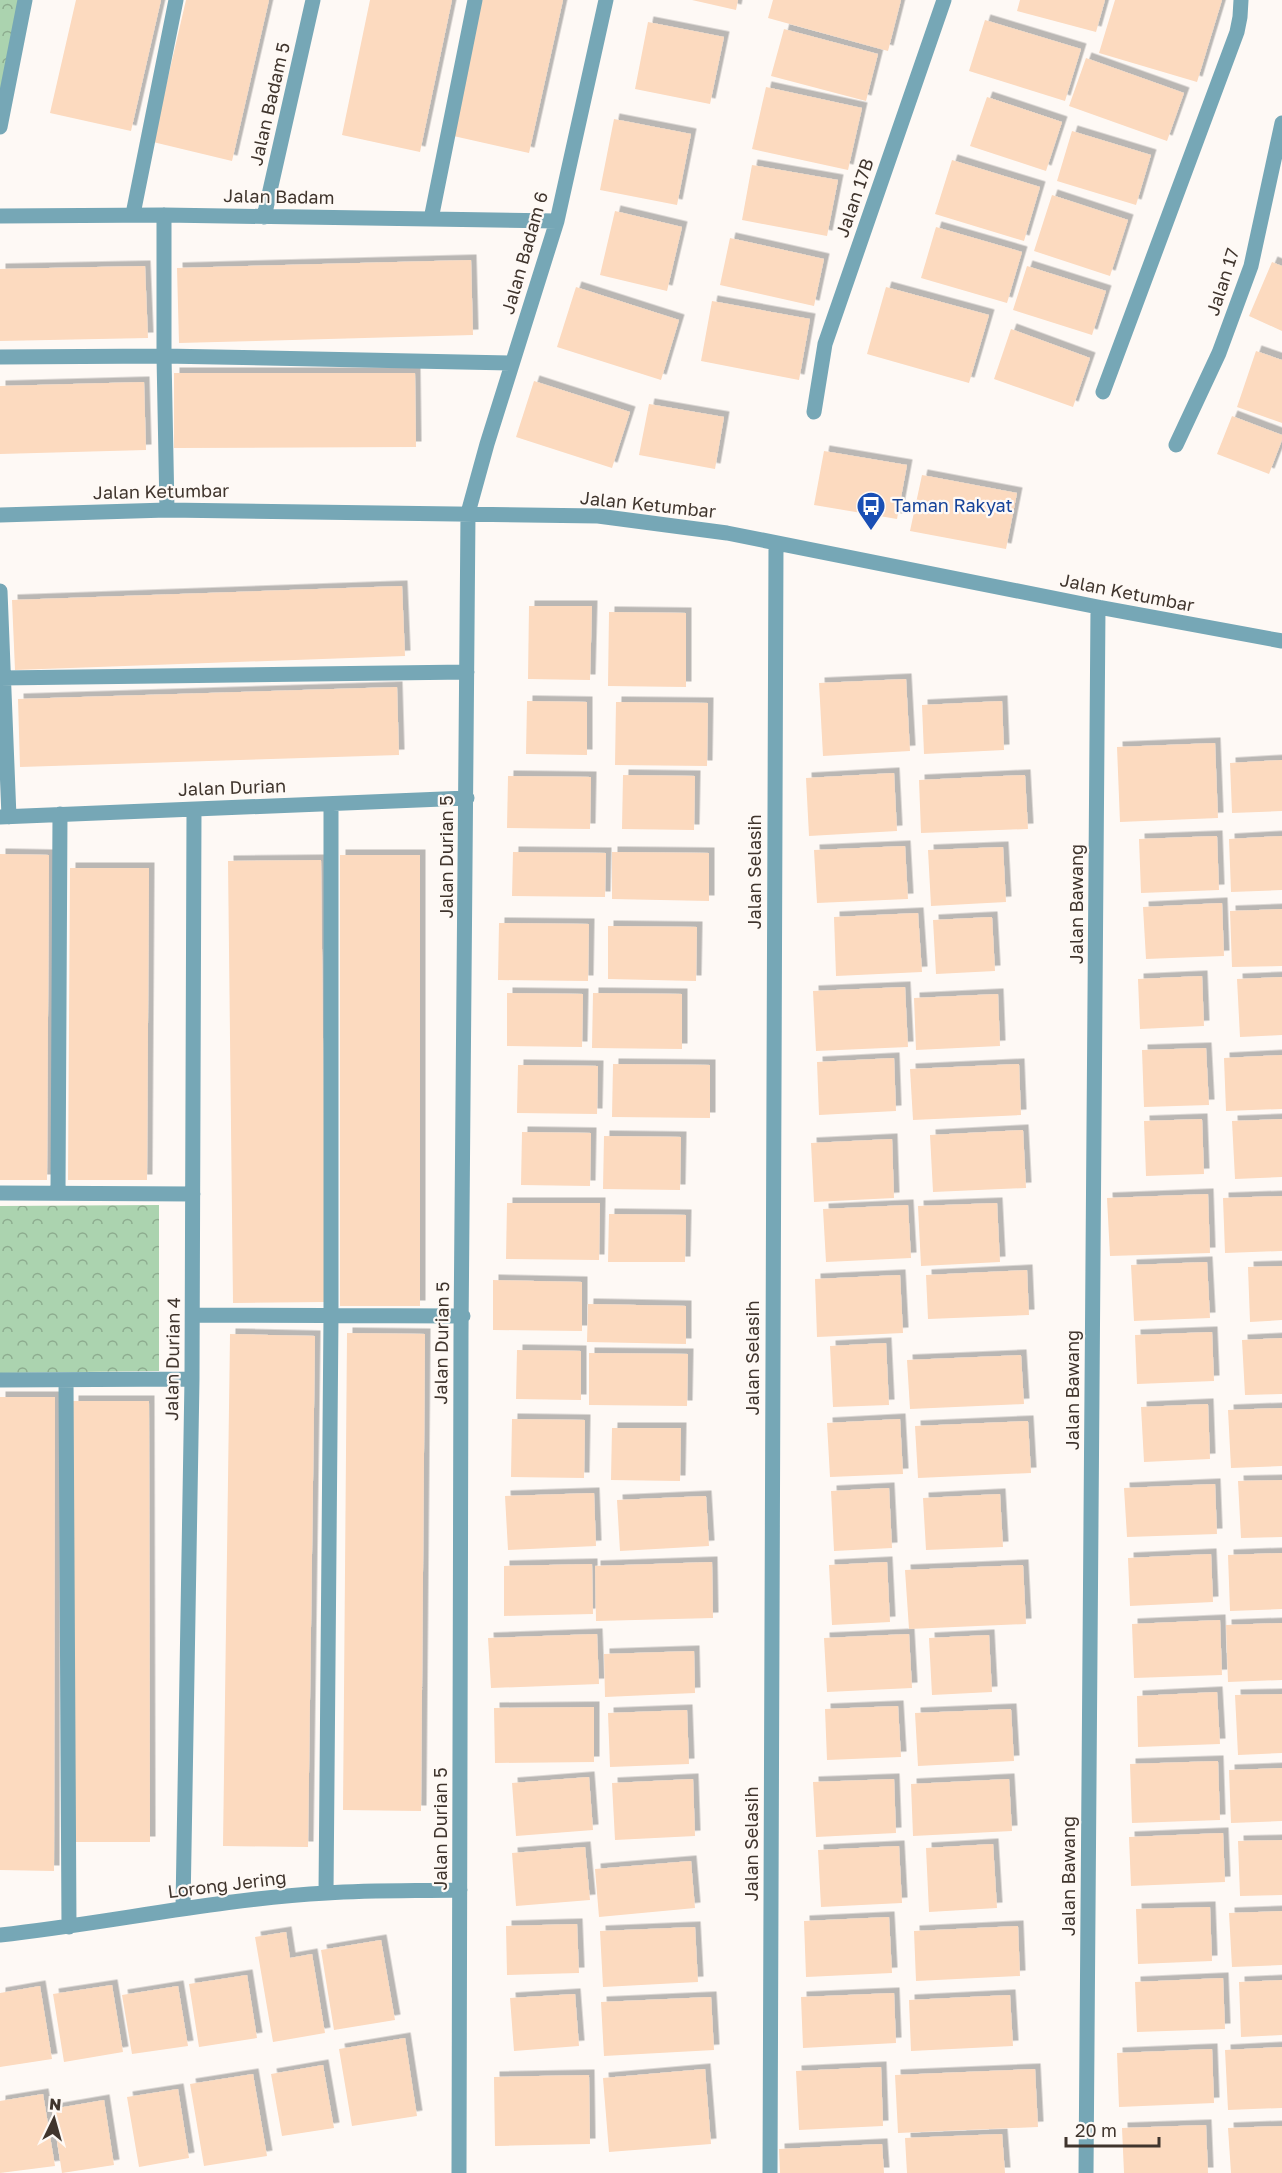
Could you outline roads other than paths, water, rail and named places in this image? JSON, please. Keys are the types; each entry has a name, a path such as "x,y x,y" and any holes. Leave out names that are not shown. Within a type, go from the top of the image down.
{"street":[{"path":"0,127 25,0"},
{"path":"133,214 176,0"},
{"name":"Jalan Badam 5","path":"264,217 313,0"},
{"path":"431,219 475,0"},
{"name":"Jalan Badam 6","path":"468,513 487,444 557,221 606,0"},
{"name":"Jalan 17B","path":"814,412 825,344 944,0"},
{"path":"1102,392 1237,32 1241,0"},
{"name":"Jalan 17","path":"1176,445 1219,353 1251,267 1282,123"},
{"path":"164,214 164,356 168,510"},
{"name":"Jalan Badam","path":"0,216 164,214 557,221"},
{"path":"0,357 164,356 513,363"},
{"name":"Jalan Ketumbar","path":"0,515 168,510 598,516 704,529 1098,608 1282,641"},
{"name":"Jalan Durian 5","path":"459,2173 461,1334 463,1316 468,513"},
{"name":"Jalan Selasih","path":"770,2173 776,543"},
{"path":"0,591 4,817"},
{"name":"Jalan Bawang","path":"1086,2173 1098,608"},
{"path":"2,678 467,672"},
{"name":"Jalan Durian","path":"4,817 467,798"},
{"path":"326,1893 331,1316 331,804"},
{"name":"Jalan Durian 4","path":"183,1908 193,1316 194,810"},
{"path":"58,1192 60,814"},
{"path":"0,1193 193,1194"},
{"path":"193,1316 463,1316"},
{"path":"0,1380 192,1379"},
{"path":"66,1380 69,1928"},
{"name":"Lorong Jering","path":"0,1935 69,1928 183,1908 326,1893 460,1890"}],"place":[{"name":"Taman Rakyat","path":"871,532"}]}
